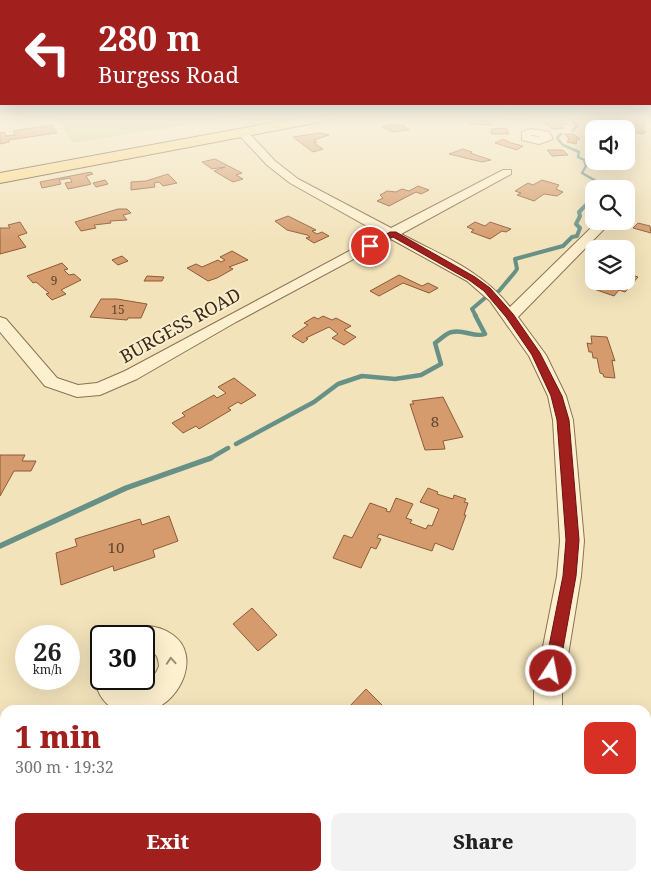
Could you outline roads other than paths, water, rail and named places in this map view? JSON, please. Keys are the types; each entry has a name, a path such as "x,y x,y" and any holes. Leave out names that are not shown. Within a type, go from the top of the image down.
{"main road":[{"path":"0,178 105,158"}],"street":[{"path":"268,158 294,181 472,278 491,294 510,316 537,355 548,375 557,396 563,420 572,540 570,576 548,692 548,705"},
{"name":"BURGESS ROAD","path":"0,322 52,382 78,391 100,389 131,375 230,319 507,172"},
{"path":"510,316 597,230"},
{"path":"111,690 126,701 158,703 173,668 173,658 168,647 161,641 155,640"}],"waterway":[{"path":"580,158 584,160 586,166 582,173 594,180"},
{"path":"476,316 472,309 486,297 499,291 515,272 517,269 515,259 563,246 572,237 577,236 580,228 576,224 580,216 579,212 585,206"},
{"path":"236,444 314,402 338,384 362,376 395,379 421,375 441,364 435,343 446,335 456,331 477,335 485,334 475,315"},
{"path":"210,458 228,448"},
{"path":"0,546 126,488 210,458"}]}
